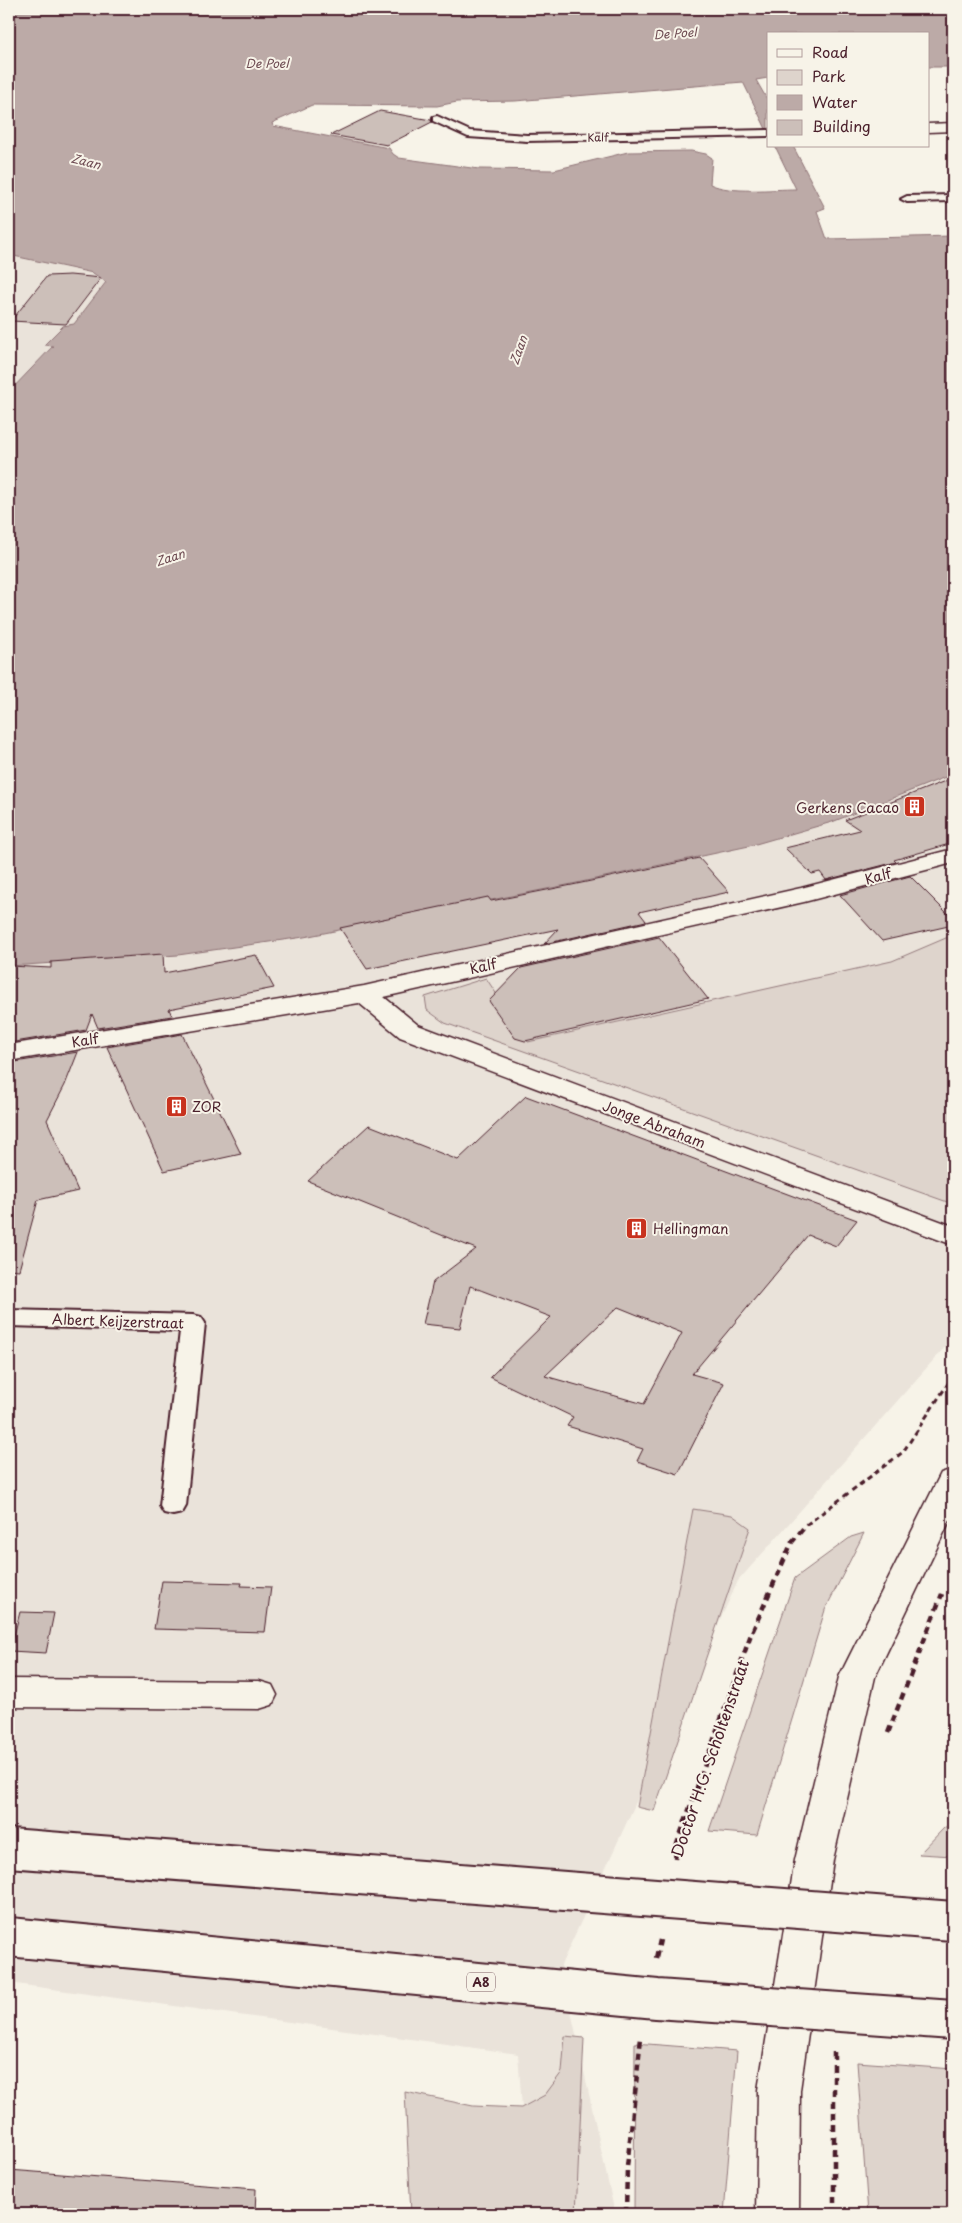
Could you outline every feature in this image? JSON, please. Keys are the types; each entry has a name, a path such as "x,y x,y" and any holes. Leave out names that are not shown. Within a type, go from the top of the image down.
{"main road":[{"path":"930,128 953,127"},
{"name":"Kalf","path":"9,1053 364,994 804,895 953,856"},
{"name":"Jonge Abraham","path":"364,994 409,1030 953,1236"},
{"path":"777,2214 782,2071 814,1860 856,1677 953,1481"},
{"path":"9,1693 259,1696"},
{"path":"9,1848 953,1921"},
{"name":"A8","path":"9,1937 657,1999 953,2020"}],"lane":[{"name":"Kalf","path":"437,119 468,134 527,138 765,133"},
{"path":"907,198 953,198"},
{"name":"Albert Keijzerstraat","path":"9,1318 193,1323 173,1506"}],"path":[{"name":"Doctor H.G. Scholtenstraat","path":"674,1863 677,1844 750,1637 792,1542 810,1520 902,1452 953,1376"},
{"path":"654,1969 661,1930"},
{"path":"626,2214 627,2168 642,2036"}],"shaded area":[{"path":"9,255 93,273 106,282 74,324 44,345 53,346 9,392"},
{"path":"953,694 953,1338 738,1581 561,1965 615,2214 530,2214 518,2054 9,1983 9,918"}],"green space":[{"path":"953,935 953,1204 445,1023 427,1010 425,997 486,978 528,1042 892,961"},
{"path":"693,1509 732,1515 750,1528 654,1811 637,1807"},
{"path":"864,1533 825,1610 757,1835 709,1831 795,1578 851,1537"},
{"path":"953,1822 953,1856 919,1854 944,1828"},
{"path":"565,2036 584,2038 576,2214 411,2214 405,2092 473,2106 521,2108 545,2095 562,2072"},
{"path":"635,2043 737,2051 724,2214 634,2214"},
{"path":"857,2062 953,2069 953,2214 868,2214"}],"water":[{"path":"115,9 953,9 953,67 930,67 930,32 767,32 767,78 756,80 767,99 767,131 743,82 515,101 457,102 437,106 312,105 272,123 273,126 389,148 399,158 479,169 554,170 628,152 691,151 706,154 712,158 710,184 740,190 796,189 776,148 794,148 825,208 817,211 827,239 953,236 953,774 832,822 749,846 572,884 304,937 178,955 9,966 9,392 53,346 44,345 63,326 74,324 106,282 93,273 9,255 9,12"}],"building":[{"path":"380,111 431,120 432,122 387,145 331,135"},
{"path":"70,275 101,278 66,324 11,321 47,276"},
{"path":"953,778 953,843 894,860 896,862 826,880 820,872 812,874 785,848 860,830 845,820"},
{"path":"699,858 729,892 639,912 646,921 544,944 558,929 367,969 340,928 488,897 491,901"},
{"path":"910,876 953,919 953,925 882,941 840,895"},
{"path":"659,937 708,999 525,1041 515,1038 489,1001 521,968"},
{"path":"163,954 164,973 256,955 274,988 169,1009 172,1016 98,1028 92,1014 86,1030 9,1043 9,966 51,968 51,962"},
{"name":"ZOR","path":"182,1034 241,1154 164,1171 107,1047"},
{"path":"78,1052 65,1085 47,1120 78,1191 38,1200 19,1270 9,1269 9,1063"},
{"name":"Hellingman","path":"526,1096 857,1220 836,1246 808,1235 692,1374 724,1383 678,1474 637,1461 643,1449 567,1426 573,1417 490,1377 551,1317 470,1286 460,1328 423,1324 433,1282 476,1249 308,1181 369,1125 458,1160","holes":["618,1307 682,1333 644,1404 545,1376"]},
{"path":"162,1581 242,1583 241,1586 271,1587 265,1632 154,1629"},
{"path":"20,1612 54,1613 46,1653 10,1651"},
{"path":"9,2170 256,2189 255,2214 9,2214"}],"place":[{"name":"Gerkens Cacao","path":"915,807"},
{"name":"ZOR","path":"176,1106"},
{"name":"Hellingman","path":"637,1228"}],"water label":[{"name":"De Poel","path":"675,33"},
{"name":"De Poel","path":"267,63"},
{"name":"Zaan","path":"86,161"},
{"name":"Zaan","path":"518,350"},
{"name":"Zaan","path":"170,557"}]}
